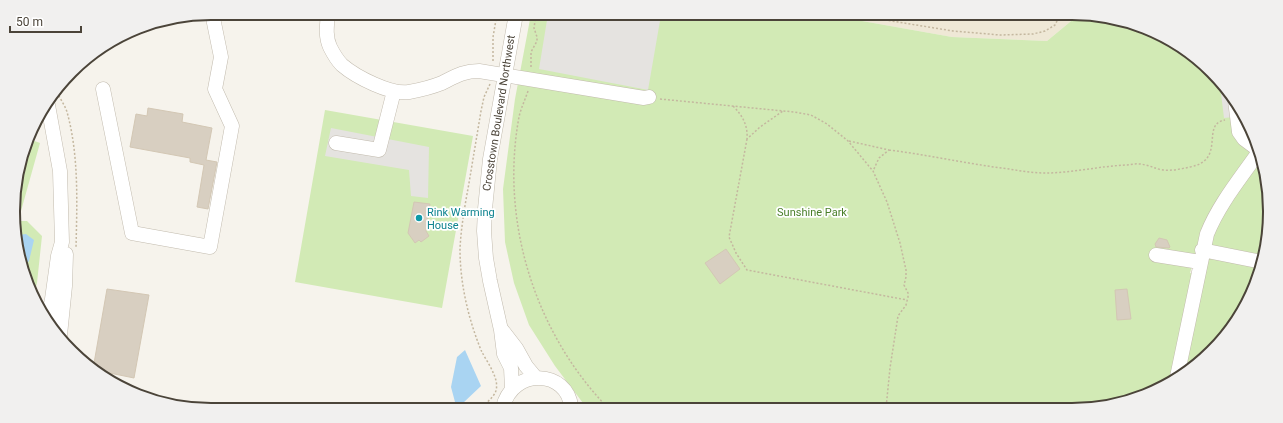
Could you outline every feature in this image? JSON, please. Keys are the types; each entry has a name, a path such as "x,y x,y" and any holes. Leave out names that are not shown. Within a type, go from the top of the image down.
{"street":[{"path":"103,89 132,233 210,247 232,126 215,89 221,57 213,20"},
{"path":"328,20 327,35 330,46 341,64 364,79 394,91 407,92 425,88 441,83 462,73 480,71 649,98"},
{"name":"Crosstown Boulevard Northwest","path":"505,403 507,395 512,389 510,368 504,354 502,330 490,281 486,258 484,231 487,185 515,20"},
{"path":"336,143 379,150 394,91"},
{"path":"49,110 60,171 62,242 58,256 49,312"},
{"path":"1237,115 1239,132 1241,136 1250,143"},
{"path":"1178,371 1206,234 1223,202 1255,157"},
{"path":"61,329 66,286 66,250 62,242"},
{"path":"1156,255 1201,256 1256,261"},
{"name":"Crosstown Boulevard Northwest","path":"502,330 516,348 526,366 536,378"},
{"path":"512,389 524,380 536,378 547,379 558,384 566,392 571,403"}],"path":[{"path":"494,64 493,37 495,20"},
{"path":"531,66 531,52 537,41 534,28 535,20"},
{"path":"885,20 953,31 1000,35 1033,34 1045,31 1055,25 1058,20"},
{"path":"486,403 494,395 497,387 496,378 485,359 478,342 467,306 462,280 460,249 462,223 481,111 484,97 490,82"},
{"path":"529,85 519,116 514,173 516,209 522,250 536,296 562,348 587,386 603,403"},
{"path":"649,98 811,115 820,119 848,141 873,171 887,202 900,243 906,270 904,285 908,293 906,305 898,316 886,403"},
{"path":"733,106 740,113 748,132 729,237 736,253 747,270 907,300"},
{"path":"747,140 760,127 784,111"},
{"path":"848,141 889,150 1039,173 1126,164 1144,164 1160,169 1171,170 1190,167 1204,162 1210,154 1212,148 1213,130 1218,121 1237,119"},
{"path":"873,171 879,158 889,150"}],"shaded area":[{"path":"547,20 660,20 648,90 539,69"},
{"path":"856,20 1072,20 1047,41 952,37"},
{"path":"1221,92 1231,105 1237,117 1224,118"},
{"path":"331,128 429,147 428,198 411,196 409,170 325,156"}],"green space":[{"name":"Sunshine Park","path":"530,20 856,20 952,37 1047,41 1072,20 1084,20 1109,24 1133,30 1156,40 1178,52 1198,68 1207,76 1231,105 1253,150 1202,230 1190,273 1203,274 1216,223 1256,161 1263,199 1263,224 1259,249 1253,273 1243,296 1231,318 1207,347 1178,371 1156,383 1133,393 1109,399 1084,403 583,403 555,366 529,325 514,283 505,242 503,189 515,99"},
{"path":"325,110 473,136 442,308 295,282"},
{"path":"34,141 40,143 21,211 20,199 24,174"},
{"path":"20,221 27,221 42,236 36,287 30,273 24,249"}],"water":[{"path":"26,234 34,240 28,263 24,249 22,235"},
{"path":"465,350 481,386 463,403 455,402 451,387 457,357"}],"building":[{"path":"148,108 183,114 182,122 212,128 206,160 217,162 208,209 197,207 204,165 190,162 190,158 130,147 136,114 147,116"},
{"name":"Rink Warming House","path":"414,202 430,204 426,231 429,236 421,242 419,240 415,243 408,233"},
{"path":"1159,238 1167,240 1170,247 1156,247 1155,244"},
{"path":"726,249 740,269 720,284 705,263"},
{"path":"107,289 149,295 134,378 108,373 94,362"},
{"path":"1127,289 1131,319 1117,320 1115,290"}],"place":[{"name":"Rink Warming House","path":"419,218"}]}
